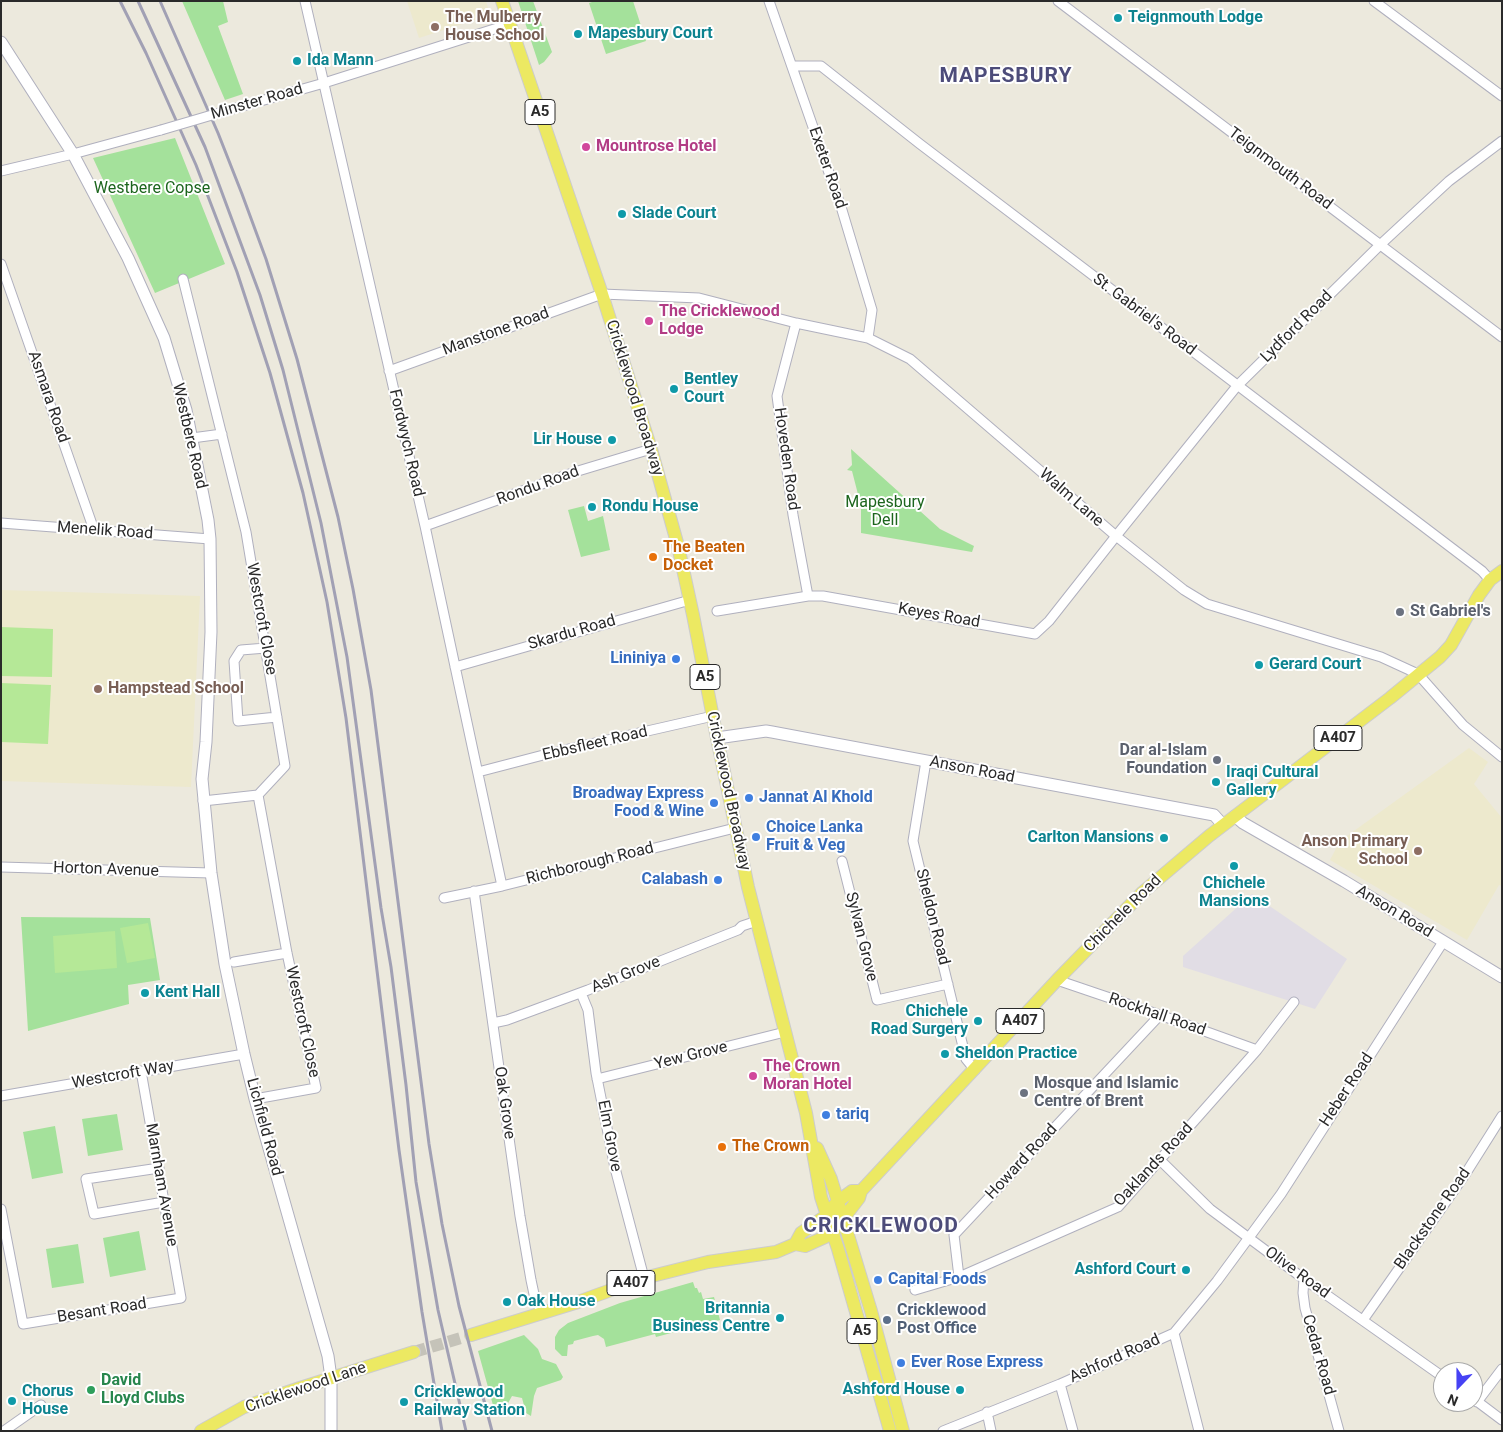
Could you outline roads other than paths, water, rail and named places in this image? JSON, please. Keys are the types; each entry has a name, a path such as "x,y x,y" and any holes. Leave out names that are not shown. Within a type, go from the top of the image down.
{"main road":[{"name":"A5","path":"502,1 510,24"},
{"name":"Cricklewood Broadway","path":"510,24 602,294 651,449 678,546 735,828 809,1132 817,1176 890,1431"},
{"name":"A407","path":"1418,674 1440,657 1451,645 1490,580 1502,571"},
{"name":"Chichele Road","path":"842,1218 859,1198 862,1191 1057,980 1143,892 1177,861 1382,704 1418,674"},
{"name":"Cricklewood Broadway","path":"809,1132 831,1178 871,1311 903,1431"},
{"name":"Chichele Road","path":"837,1202 852,1191 862,1191"},
{"name":"A407","path":"795,1244 801,1233 827,1215 837,1202"},
{"name":"A407","path":"471,1335 540,1312 578,1302 644,1278 708,1262 776,1252 795,1244 805,1246 825,1238 842,1218"},
{"name":"Cricklewood Lane","path":"201,1431 244,1407 414,1352"}],"street":[{"name":"Fordwych Road","path":"305,1 425,526 502,886"},
{"name":"Exeter Road","path":"768,1 842,210 872,310 868,338"},
{"name":"Teignmouth Road","path":"1058,1 1502,337"},
{"path":"1374,1 1502,96"},
{"name":"Minster Road","path":"1,170 74,154 161,130 324,83 510,24"},
{"name":"Westbere Road","path":"1,42 74,154 128,258 164,338 186,410 208,520 210,540 211,632 206,742 202,779 211,873"},
{"name":"St. Gabriel's Road","path":"792,66 821,66 920,144 1482,571 1490,580"},
{"name":"Lydford Road","path":"1116,536 1237,386 1381,244 1449,182 1502,141"},
{"name":"Asmara Road","path":"1,264 94,530"},
{"name":"Westcroft Close","path":"183,278 246,532 266,648 285,766 258,795 287,954 316,1088 255,1099"},
{"name":"Walm Lane","path":"602,294 699,298 796,323 868,338 910,359 1116,536 1184,590 1207,604 1381,657 1418,674"},
{"name":"Manstone Road","path":"389,371 602,294"},
{"name":"Hoveden Road","path":"796,323 777,396 793,515 808,596"},
{"path":"192,438 222,434"},
{"name":"Rondu Road","path":"425,526 578,471 651,449"},
{"name":"Menelik Road","path":"1,523 210,540"},
{"name":"Keyes Road","path":"716,611 808,596 823,596 1035,634 1049,621 1116,536"},
{"name":"Skardu Road","path":"455,667 690,600"},
{"path":"266,648 241,650 234,661 238,722 277,717"},
{"path":"1418,674 1464,725 1502,757"},
{"name":"Ebbsfleet Road","path":"478,772 713,716"},
{"name":"Anson Road","path":"717,738 766,731 772,732 1214,815 1223,825"},
{"name":"Sheldon Road","path":"926,761 913,841 966,1059 975,1070"},
{"path":"203,801 258,795"},
{"name":"Anson Road","path":"1235,816 1242,823 1502,977"},
{"name":"Richborough Road","path":"444,898 502,886 735,828"},
{"name":"Sylvan Grove","path":"842,861 877,1000 948,984"},
{"name":"Horton Avenue","path":"1,867 211,873"},
{"name":"Lichfield Road","path":"211,873 224,964 244,1054 328,1356 331,1378 331,1431"},
{"name":"Oak Grove","path":"474,891 520,1216 534,1294 538,1299 540,1312"},
{"name":"Ash Grove","path":"493,1023 507,1020 510,1017 581,992 738,930 742,926 757,920"},
{"name":"Heber Road","path":"1248,1237 1281,1194 1443,942"},
{"name":"Westcroft Close","path":"234,962 287,954"},
{"name":"Rockhall Road","path":"1057,980 1257,1050"},
{"name":"Elm Grove","path":"581,992 588,1010 597,1079 615,1168 644,1278"},
{"name":"Oaklands Road","path":"915,1290 959,1277 1118,1207 1257,1050 1294,1002"},
{"name":"Howard Road","path":"959,1277 954,1235 1160,1015"},
{"name":"Yew Grove","path":"597,1079 785,1032"},
{"name":"Westcroft Way","path":"1,1096 244,1054"},
{"name":"Marnham Avenue","path":"141,1072 181,1298"},
{"name":"Blackstone Road","path":"1363,1320 1466,1173 1502,1116"},
{"name":"Olive Road","path":"1160,1160 1210,1209 1304,1279 1433,1370"},
{"path":"159,1168 86,1179 94,1214 164,1202"},
{"name":"Besant Road","path":"1,1210 23,1324 181,1298"},
{"name":"Ashford Road","path":"943,1431 1060,1384 1174,1333 1217,1281 1248,1237"},
{"name":"Cedar Road","path":"1304,1279 1305,1308 1339,1431"},
{"path":"1174,1333 1199,1431"},
{"path":"1483,1391 1502,1369"},
{"path":"1060,1384 1073,1431"},
{"path":"4,1431 41,1405"},
{"path":"1483,1406 1502,1420"},
{"path":"987,1412 991,1431"}],"tunnel":[{"path":"414,1352 471,1335"}],"railway":[{"path":"120,1 146,53 196,165 237,272 270,373 303,493 327,602 346,718 399,1150 422,1312 442,1431"},
{"path":"138,1 205,147 260,295 283,370 321,523 347,657 381,908 391,967 416,1182 438,1310 466,1431"},
{"path":"160,1 218,133 266,259 297,359 338,517 371,690 429,1144 442,1224 459,1306 492,1431"}],"place":[{"name":"Teignmouth Lodge","path":"1118,18"},
{"name":"The Mulberry House School","path":"435,27"},
{"name":"Mapesbury Court","path":"578,34"},
{"name":"Ida Mann","path":"297,61"},
{"name":"Mountrose Hotel","path":"586,147"},
{"name":"Slade Court","path":"622,214"},
{"name":"The Cricklewood Lodge","path":"649,321"},
{"name":"Bentley Court","path":"674,389"},
{"name":"Lir House","path":"612,440"},
{"name":"Rondu House","path":"592,507"},
{"name":"The Beaten Docket","path":"653,557"},
{"name":"St Gabriel's","path":"1400,612"},
{"name":"Lininiya","path":"676,659"},
{"name":"Gerard Court","path":"1259,665"},
{"name":"Hampstead School","path":"98,689"},
{"name":"Dar al-Islam Foundation","path":"1217,760"},
{"name":"Iraqi Cultural Gallery","path":"1216,782"},
{"name":"Jannat Al Khold","path":"749,798"},
{"name":"Broadway Express Food & Wine","path":"714,803"},
{"name":"Choice Lanka Fruit & Veg","path":"756,837"},
{"name":"Carlton Mansions","path":"1164,838"},
{"name":"Anson Primary School","path":"1418,851"},
{"name":"Chichele Mansions","path":"1234,866"},
{"name":"Calabash","path":"718,880"},
{"name":"Kent Hall","path":"145,993"},
{"name":"Chichele Road Surgery","path":"978,1021"},
{"name":"Sheldon Practice","path":"945,1054"},
{"name":"The Crown Moran Hotel","path":"753,1076"},
{"name":"Mosque and Islamic Centre of Brent","path":"1024,1093"},
{"name":"tariq","path":"826,1115"},
{"name":"The Crown","path":"722,1147"},
{"name":"Ashford Court","path":"1186,1270"},
{"name":"Capital Foods","path":"878,1280"},
{"name":"Oak House","path":"507,1302"},
{"name":"Britannia Business Centre","path":"780,1318"},
{"name":"Cricklewood Post Office","path":"887,1320"},
{"name":"Ever Rose Express","path":"901,1363"},
{"name":"David Lloyd Clubs","path":"91,1390"},
{"name":"Ashford House","path":"960,1390"},
{"name":"Chorus House","path":"12,1401"},
{"name":"Cricklewood Railway Station","path":"404,1402"}],"district":[{"name":"MAPESBURY","path":"1006,77"},
{"name":"CRICKLEWOOD","path":"881,1227"}],"park label":[{"name":"Westbere Copse","path":"152,189"},
{"name":"Mapesbury Dell","path":"885,512"}]}
